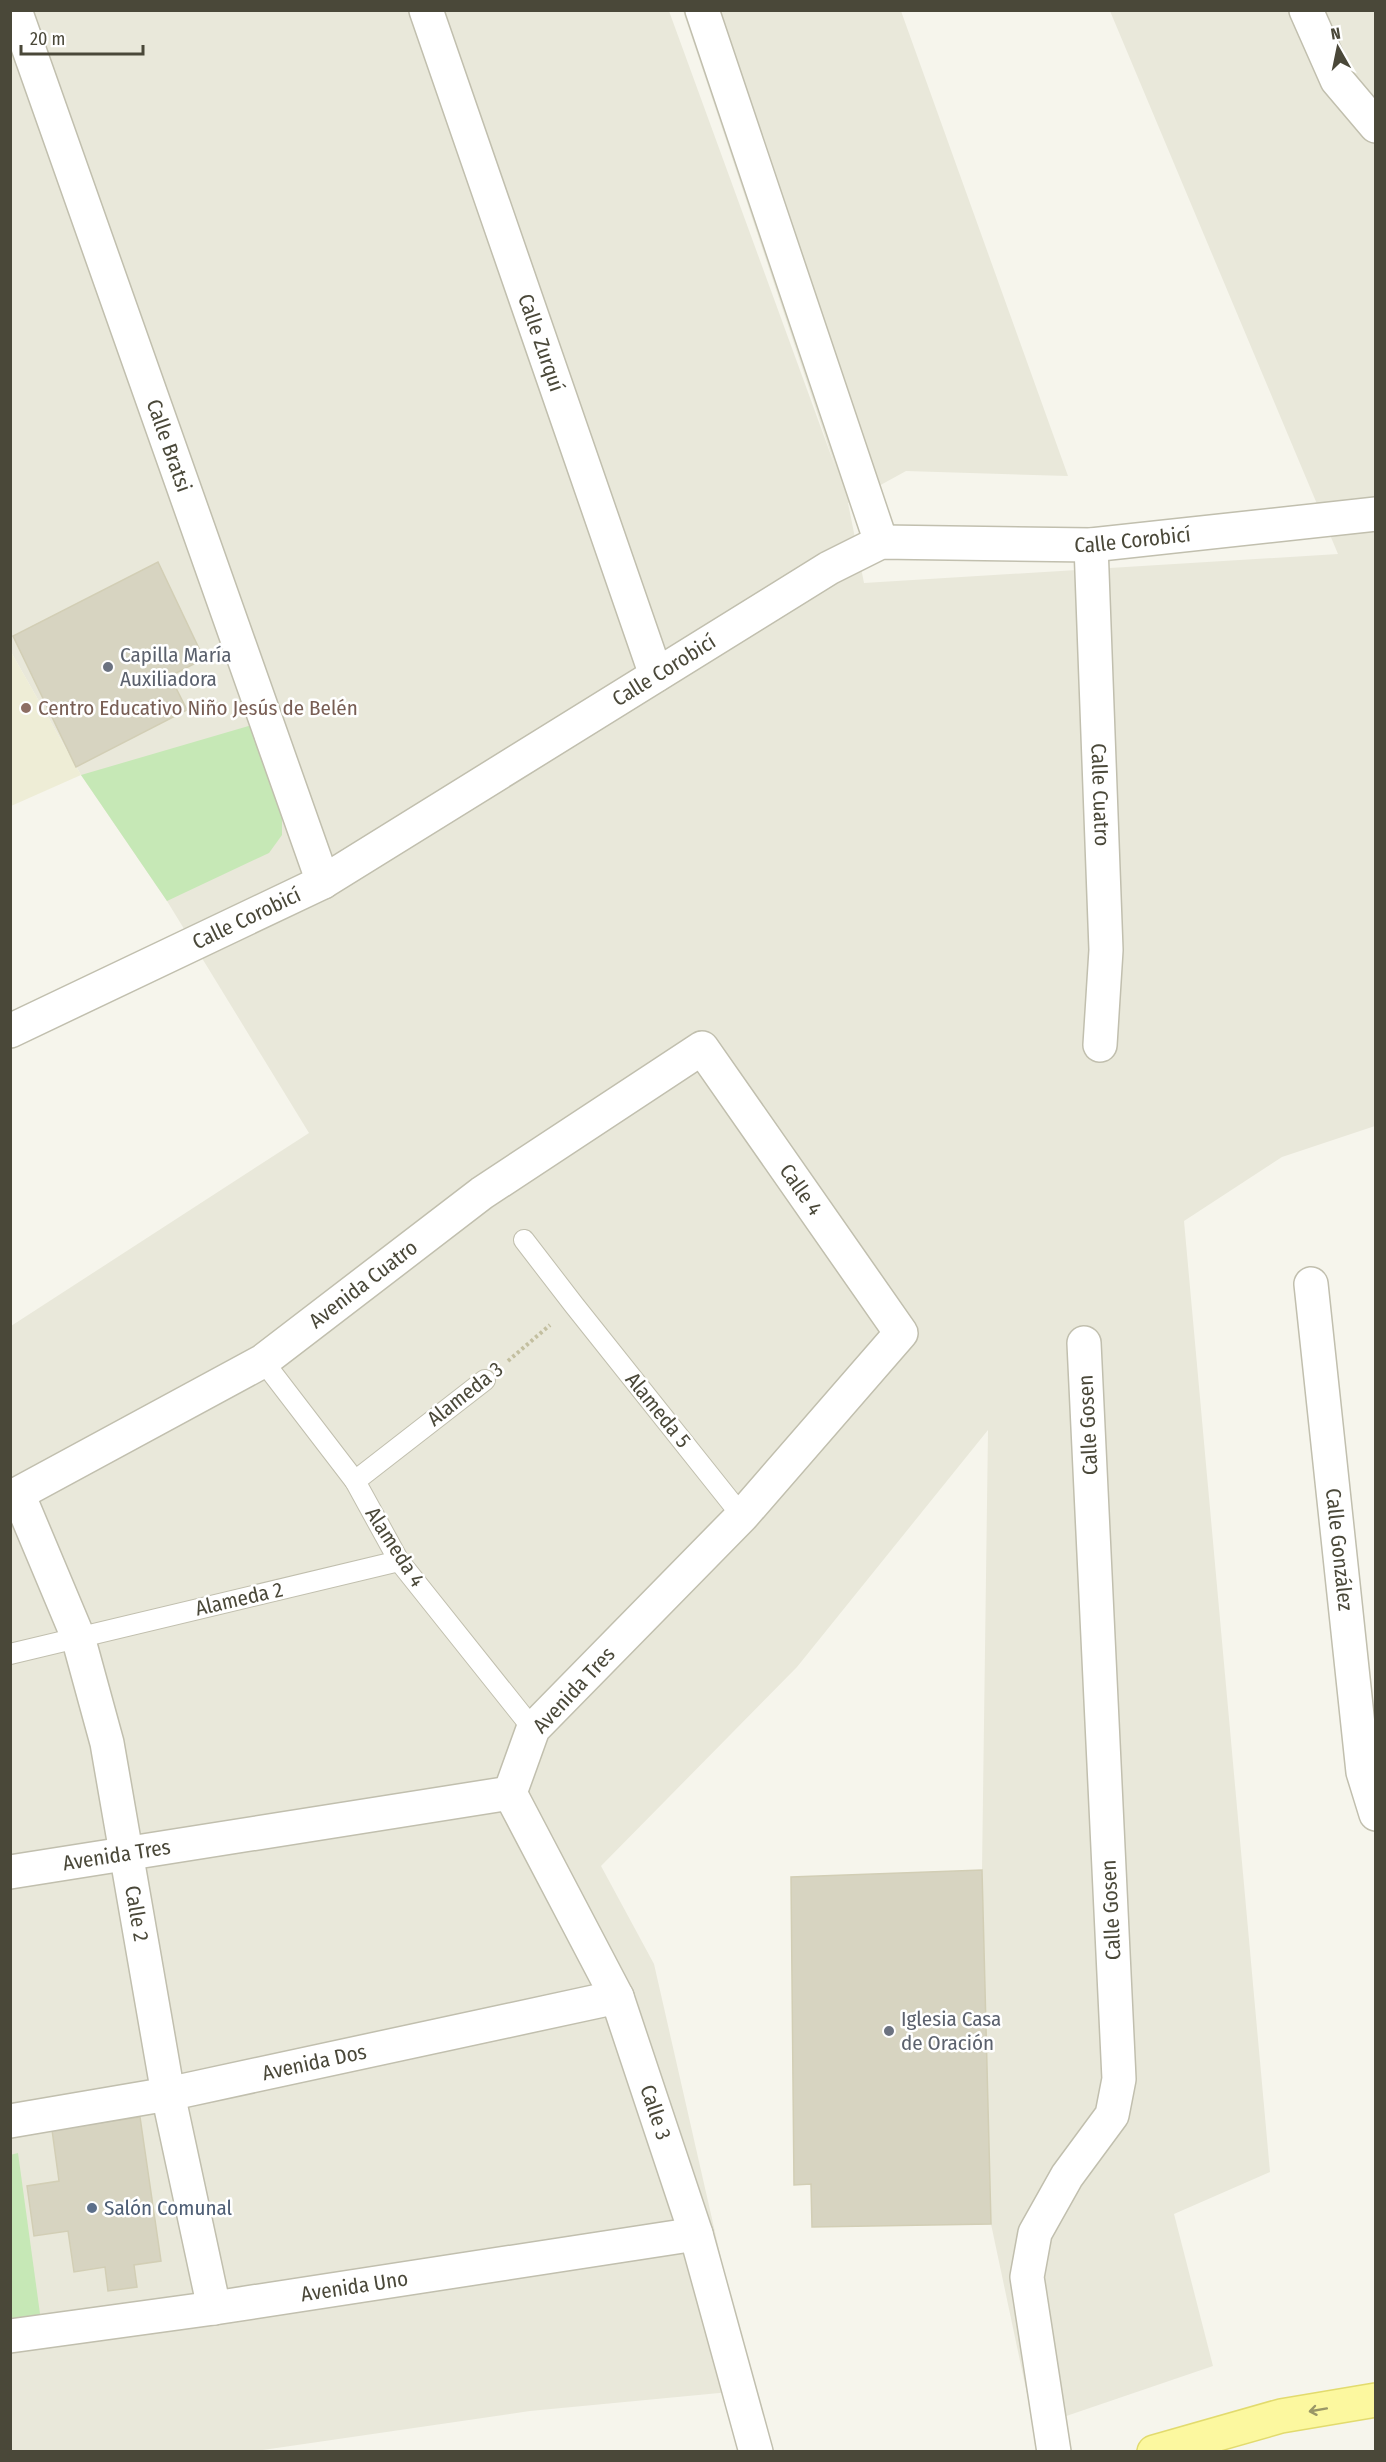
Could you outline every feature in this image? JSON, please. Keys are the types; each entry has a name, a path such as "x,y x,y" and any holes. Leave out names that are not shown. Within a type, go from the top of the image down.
{"main road":[{"path":"1154,2451 1281,2416 1376,2400"}],"street":[{"name":"Calle Bratsi","path":"15,10 323,882"},
{"name":"Calle Zurquí","path":"426,10 657,675"},
{"path":"702,10 881,542"},
{"path":"1306,10 1336,80 1376,126"},
{"name":"Calle Corobicí","path":"10,1031 323,882 829,568 881,542 1091,545 1376,514"},
{"name":"Calle Cuatro","path":"1091,545 1106,950 1100,1045"},
{"name":"Calle 4","path":"702,1048 902,1333"},
{"name":"Avenida Cuatro","path":"14,1496 263,1360 482,1193 702,1048"},
{"name":"Calle González","path":"1311,1284 1363,1772 1376,1814"},
{"name":"Avenida Tres","path":"10,1872 510,1792 533,1729 742,1516 902,1333"},
{"name":"Calle Gosen","path":"1054,2451 1027,2277 1035,2233 1067,2176 1112,2115 1119,2079 1084,1343"},
{"name":"Calle 2","path":"14,1496 78,1636 107,1743 168,2094 214,2308"},
{"name":"Calle 3","path":"510,1792 617,1997 696,2234 756,2451"},
{"name":"Avenida Dos","path":"10,2121 168,2094 617,1997"},
{"name":"Avenida Uno","path":"10,2336 214,2308 696,2234"}],"lane":[{"path":"524,1240 574,1305"},
{"name":"Alameda 5","path":"574,1305 742,1516"},
{"name":"Alameda 4","path":"263,1360 355,1480 399,1561 533,1729"},
{"name":"Alameda 3","path":"355,1480 485,1380"},
{"name":"Alameda 2","path":"10,1654 399,1561"}],"path":[{"name":"Alameda 3","path":"485,1380 574,1305"}],"shaded area":[{"path":"11,11 669,11 836,469 683,11 901,11 1068,476 906,471 848,503 864,583 1338,554 1110,11 1375,11 1375,1126 1282,1157 1184,1221 1270,2172 1174,2214 1213,2366 1034,2427 991,2224 982,1870 988,1430 797,1667 601,1866 654,1964 751,2390 530,2411 256,2451 11,2452 11,1326 309,1133 167,901 81,775 11,652"},
{"name":"Centro Educativo Niño Jesús de Belén","path":"11,652 81,775 10,806"}],"green space":[{"path":"252,725 282,816 282,835 269,853 167,901 81,775"},
{"path":"18,2153 41,2321 10,2325 10,2155"}],"building":[{"name":"Capilla María Auxiliadora","path":"158,562 204,659 170,676 187,710 76,767 13,636"},
{"name":"Iglesia Casa de Oración","path":"982,1870 991,2224 812,2227 811,2184 794,2185 791,1877"},
{"name":"Salón Comunal","path":"140,2117 161,2261 134,2265 137,2287 108,2291 105,2267 74,2272 68,2231 34,2236 27,2186 59,2181 52,2130"}],"place":[{"name":"Capilla María Auxiliadora","path":"108,667"},
{"name":"Centro Educativo Niño Jesús de Belén","path":"26,708"},
{"name":"Iglesia Casa de Oración","path":"889,2031"},
{"name":"Salón Comunal","path":"92,2208"}]}
